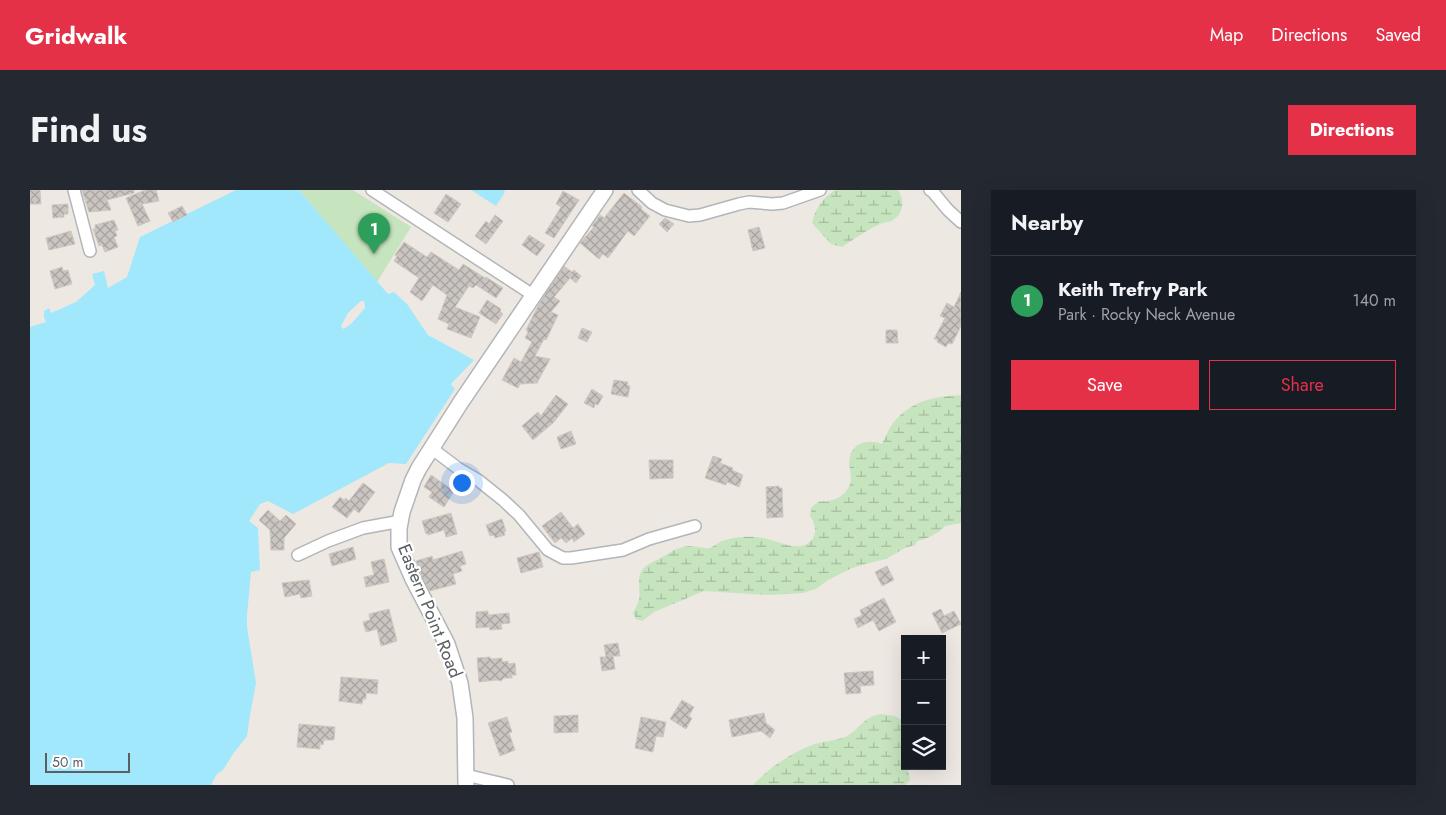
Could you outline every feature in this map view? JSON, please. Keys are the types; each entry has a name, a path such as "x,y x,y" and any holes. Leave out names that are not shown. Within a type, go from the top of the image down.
{"main road":[{"name":"Eastern Point Road","path":"466,780 465,718 460,683 446,644 413,579 400,547 399,528 402,512 413,480 431,448 605,190"}],"street":[{"path":"74,190 90,251"},
{"path":"372,190 534,295"},
{"path":"638,190 658,207 676,214 688,216 700,215 749,202 772,204 783,202 820,190"},
{"path":"930,190 961,222"},
{"path":"431,448 459,470 478,480 519,515 548,550 563,558 624,550 649,539 695,526"},
{"path":"298,555 363,528 401,521"},
{"path":"466,780 508,785"}],"green space":[{"path":"299,190 353,190 411,227 377,282"},
{"path":"835,190 898,190 902,199 901,211 890,222 875,226 842,247 831,244 812,223 820,204"},
{"path":"961,395 961,523 945,526 940,531 917,541 915,545 905,548 886,559 850,569 828,580 816,589 803,593 770,595 704,591 654,612 642,621 636,619 633,613 639,599 639,578 647,565 680,548 690,546 709,548 722,541 739,537 762,538 796,546 806,545 813,539 815,530 810,516 812,507 819,501 830,501 844,494 850,485 851,479 850,456 858,445 867,442 882,444 893,423 900,415 915,405 941,397"},
{"path":"875,715 895,716 901,720 901,770 908,770 910,780 905,785 753,785 774,766 790,756 806,747 846,737"}],"water":[{"path":"236,190 299,190 388,294 394,292 407,304 428,335 474,360 451,384 455,389 406,464 389,463 293,514 268,501 260,504 249,521 258,528 260,570 251,572 247,615 247,627 256,683 247,736 223,770 217,774 211,785 30,785 30,327 46,322 44,311 49,308 51,313 76,302 95,285 92,274 104,271 108,288 127,277 140,237","holes":["361,301 364,301 365,308 351,324 343,329 341,326 348,313"]},
{"path":"471,190 504,190 505,192 496,206"}],"building":[{"path":"30,190 40,190 41,204 30,204"},
{"path":"82,190 134,190 134,193 107,200 111,210 89,212"},
{"path":"145,190 156,190 159,201 142,204 150,221 138,226 126,198"},
{"path":"563,191 579,200 554,238 545,233 561,207 556,204"},
{"path":"624,193 650,216 634,236 628,231 608,258 603,254 599,259 580,243 594,227 592,226 600,215 604,218"},
{"path":"446,194 461,204 448,222 434,213"},
{"path":"68,204 68,214 64,214 64,217 53,218 52,205"},
{"path":"182,206 187,215 173,222 168,213"},
{"path":"495,215 503,221 486,244 475,236 486,221 489,224"},
{"path":"665,218 674,224 667,232 659,224"},
{"path":"114,220 118,230 115,231 117,236 114,237 118,247 105,252 102,245 99,246 93,229 95,229 95,225"},
{"path":"759,227 765,248 753,251 748,230"},
{"path":"71,231 75,244 49,250 46,238"},
{"path":"529,235 545,245 537,256 522,245"},
{"path":"404,242 427,257 431,252 459,270 463,264 503,288 496,298 476,285 473,288 469,286 455,307 480,317 471,338 447,329 449,324 438,319 447,295 433,285 422,301 410,292 419,278 394,261 397,256 395,255"},
{"path":"564,266 572,272 574,270 581,276 576,283 570,278 554,297 560,301 551,312 558,315 546,340 544,339 535,356 550,359 537,383 520,384 518,388 502,380 514,358 521,362 532,342 525,338 528,332 526,330 540,302"},
{"path":"62,267 63,271 68,270 72,284 55,289 50,271"},
{"path":"961,292 961,326 952,344 948,343 946,347 934,339 945,318 940,316 947,303 954,307"},
{"path":"487,300 501,309 500,311 503,314 496,324 479,313"},
{"path":"582,328 592,332 587,342 578,338"},
{"path":"886,330 897,330 898,343 886,343"},
{"path":"614,380 628,382 627,385 630,386 628,397 611,394"},
{"path":"592,389 603,396 598,405 595,404 594,408 584,403"},
{"path":"556,395 568,404 553,423 533,440 522,426 538,412 541,416"},
{"path":"571,431 576,444 561,449 557,437"},
{"path":"713,456 722,459 720,463 733,468 732,470 743,475 739,487 727,482 726,485 705,478"},
{"path":"649,460 673,460 673,478 650,479"},
{"path":"431,475 454,491 444,507 429,497 432,492 424,487"},
{"path":"363,483 375,492 359,513 354,509 347,518 332,507 340,497 344,500 346,498 349,501"},
{"path":"779,486 779,488 782,488 783,517 767,518 766,487"},
{"path":"268,510 280,521 286,515 296,524 284,538 284,550 271,550 270,530 259,520"},
{"path":"561,512 573,528 578,524 585,534 574,542 572,538 566,543 561,538 555,543 542,526"},
{"path":"451,513 457,534 446,537 444,530 426,534 422,521"},
{"path":"502,519 506,531 504,532 505,535 495,538 494,535 490,536 486,525"},
{"path":"353,547 356,559 332,566 329,554"},
{"path":"462,551 466,564 460,566 462,571 453,574 456,584 430,591 416,561 432,556 433,560"},
{"path":"539,552 543,567 521,573 517,558"},
{"path":"384,559 389,582 366,587 364,577 374,575 371,562"},
{"path":"887,566 894,580 882,586 875,572"},
{"path":"309,580 312,596 301,598 300,594 285,597 282,583"},
{"path":"884,598 896,622 879,631 873,620 858,628 854,619 862,615 860,610"},
{"path":"389,609 397,641 381,646 377,629 366,632 363,622 370,620 369,614"},
{"path":"941,609 944,616 954,611 961,624 942,633 932,613"},
{"path":"488,611 488,615 509,613 510,623 501,624 502,629 476,628 476,612"},
{"path":"618,643 620,656 613,656 615,669 602,671 600,657 606,657 604,645"},
{"path":"490,657 491,659 502,658 502,662 508,661 508,664 515,663 516,675 512,675 512,678 504,678 501,681 479,682 477,658"},
{"path":"873,671 874,685 860,686 861,693 846,694 844,673"},
{"path":"341,677 378,680 377,694 366,693 366,699 363,699 362,704 339,701"},
{"path":"682,700 694,707 689,716 692,718 686,729 670,719"},
{"path":"764,713 766,723 775,730 770,738 761,731 732,737 729,720"},
{"path":"578,715 578,732 554,733 554,716"},
{"path":"507,717 512,732 509,733 515,750 500,756 488,723"},
{"path":"641,717 666,722 663,737 656,736 653,752 635,748"},
{"path":"299,724 335,727 334,740 324,740 323,745 320,744 320,749 297,747"}],"place":[{"name":"Keith Trefry Park","path":"374,254"}]}
